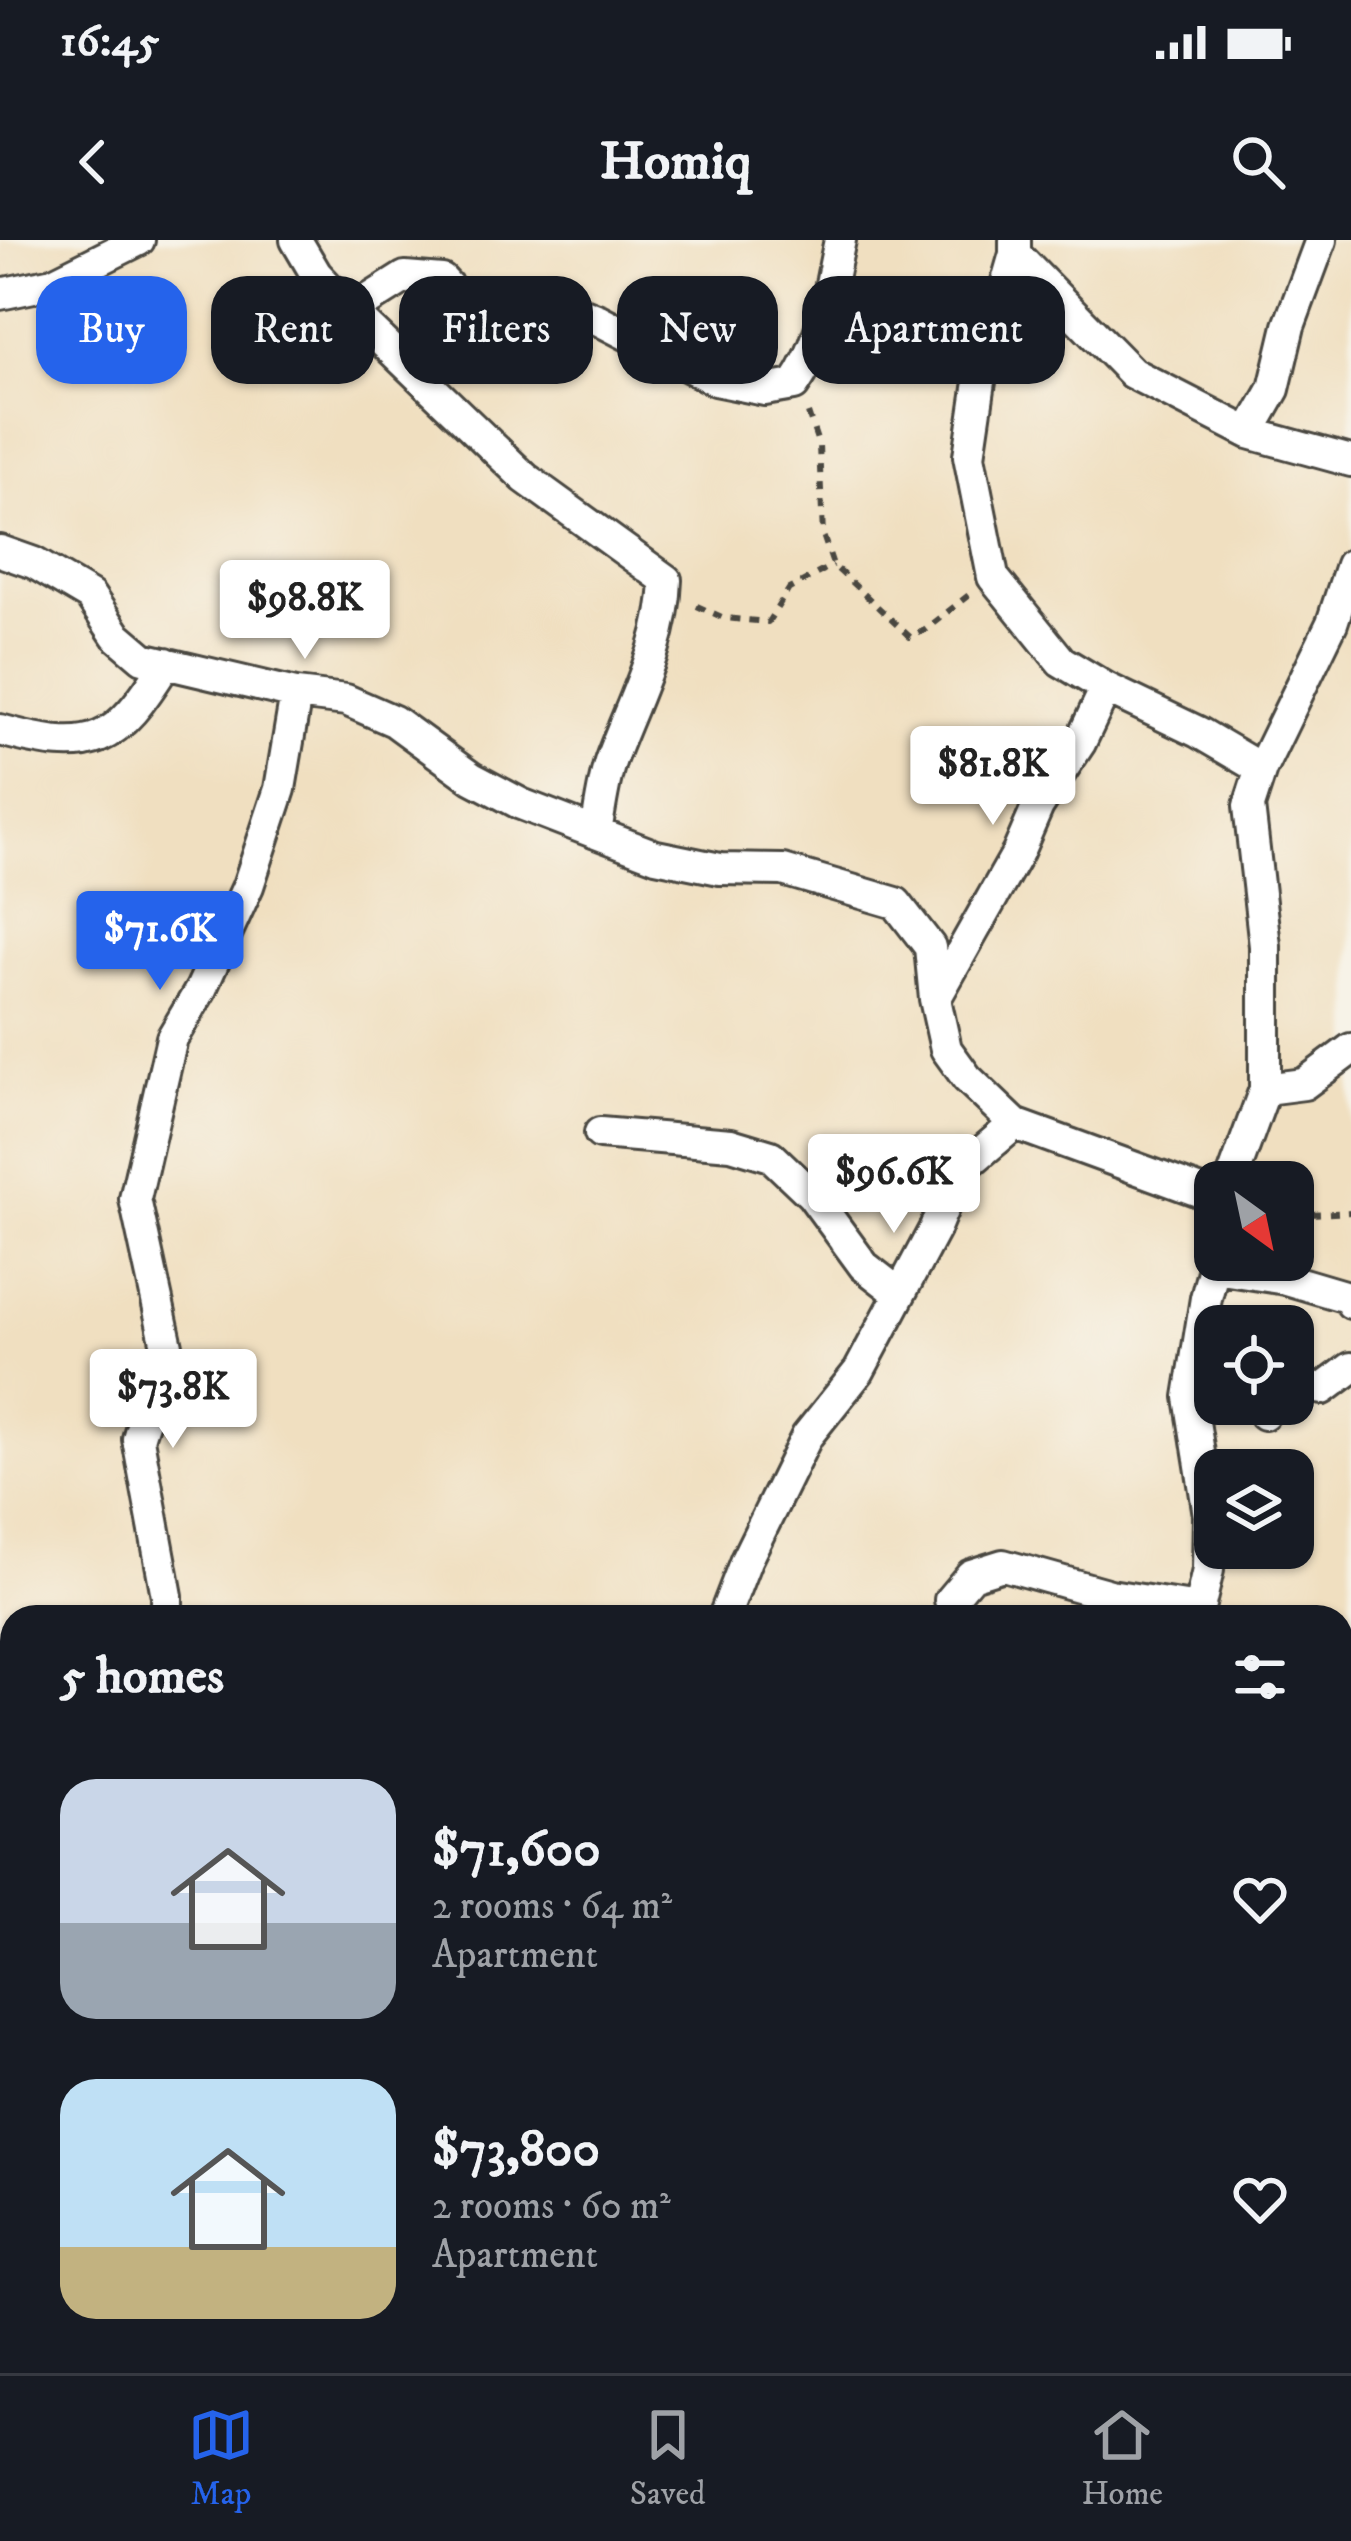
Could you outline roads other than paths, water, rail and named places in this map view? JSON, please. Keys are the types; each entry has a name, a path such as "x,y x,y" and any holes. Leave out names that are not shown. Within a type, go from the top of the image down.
{"street":[{"path":"0,294 53,283 139,240"},
{"path":"296,240 318,276"},
{"path":"375,296 405,277 442,280 463,302 502,313 538,296 599,320 716,380 765,390 794,385 808,364 821,329 840,240"},
{"path":"1249,433 1274,389 1289,326 1321,240"},
{"path":"1015,247 1132,373 1249,433 1351,460"},
{"path":"1015,247 982,368 969,456 993,577 1061,661 1261,769"},
{"path":"375,334 525,478 667,580 666,613 609,766 596,833"},
{"path":"0,551 34,563 90,596 116,635 143,658 296,694 346,700 394,721 521,804 656,856 720,869 783,871 896,903 930,947 946,1049 967,1078 1015,1124 1194,1189"},
{"path":"1239,1161 1265,1089 1265,946 1249,806 1261,769 1332,623 1351,565"},
{"path":"0,730 38,740 95,740 130,716 166,663"},
{"path":"935,999 1018,852 1038,806 1080,743 1106,688"},
{"path":"167,1605 138,1439 167,1346 136,1199 172,1038 248,886 280,789 296,694"},
{"path":"1265,1089 1304,1084 1351,1049"},
{"path":"729,1605 807,1436 859,1371 934,1230 958,1172 1015,1124"},
{"path":"600,1133 731,1144 771,1156 812,1195 864,1266 900,1294"},
{"path":"1199,1605 1208,1570 1209,1515 1190,1397 1211,1281"},
{"path":"1293,1281 1347,1297 1351,1303"},
{"path":"1314,1388 1323,1389 1351,1368"},
{"path":"950,1600 971,1575 1003,1565 1158,1605"}]}
